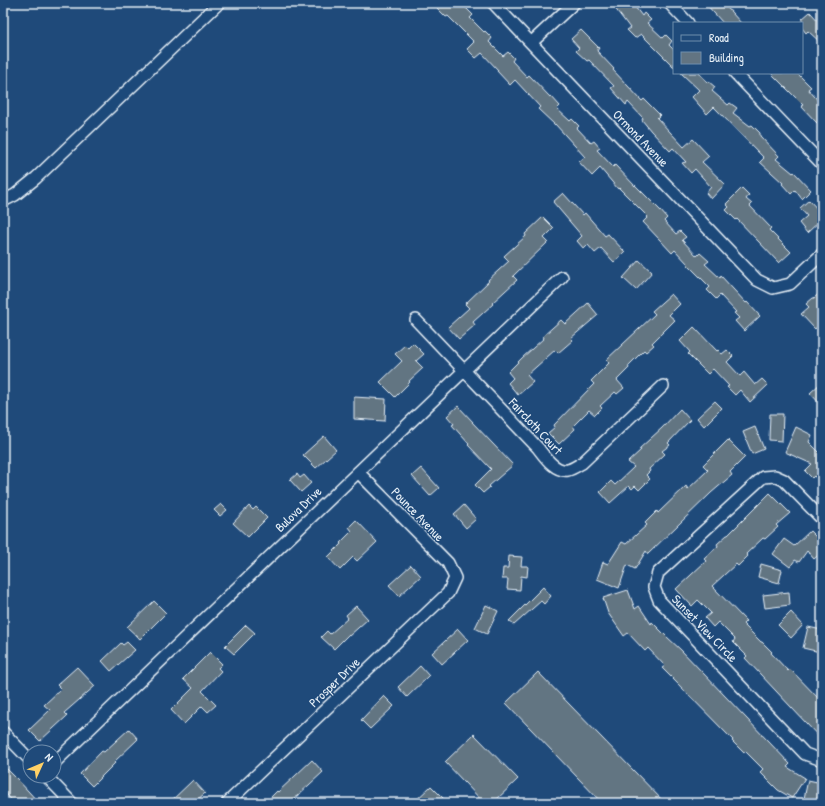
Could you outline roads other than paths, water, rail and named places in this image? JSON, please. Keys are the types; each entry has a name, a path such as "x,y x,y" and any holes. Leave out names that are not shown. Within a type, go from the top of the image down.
{"street":[{"path":"3,201 15,195 36,178 220,3"},
{"name":"Ormond Avenue","path":"493,3 757,280 772,288 790,284 822,254"},
{"path":"531,43 574,3"},
{"path":"669,3 687,22"},
{"path":"737,74 822,164"},
{"name":"Bulova Drive","path":"62,755 562,277"},
{"path":"416,320 464,371"},
{"name":"Faircloth Court","path":"464,371 533,443 548,461 557,468 567,470 582,463 663,386"},
{"name":"Pounce Avenue","path":"358,472 448,563 455,578"},
{"name":"Sunset View Circle","path":"822,519 784,480 775,476 763,476 658,573 654,587 659,600 805,754 822,760"},
{"name":"Prosper Drive","path":"227,803 448,593 455,578"},
{"path":"3,732 22,752"},
{"path":"54,784 72,803"}]}
